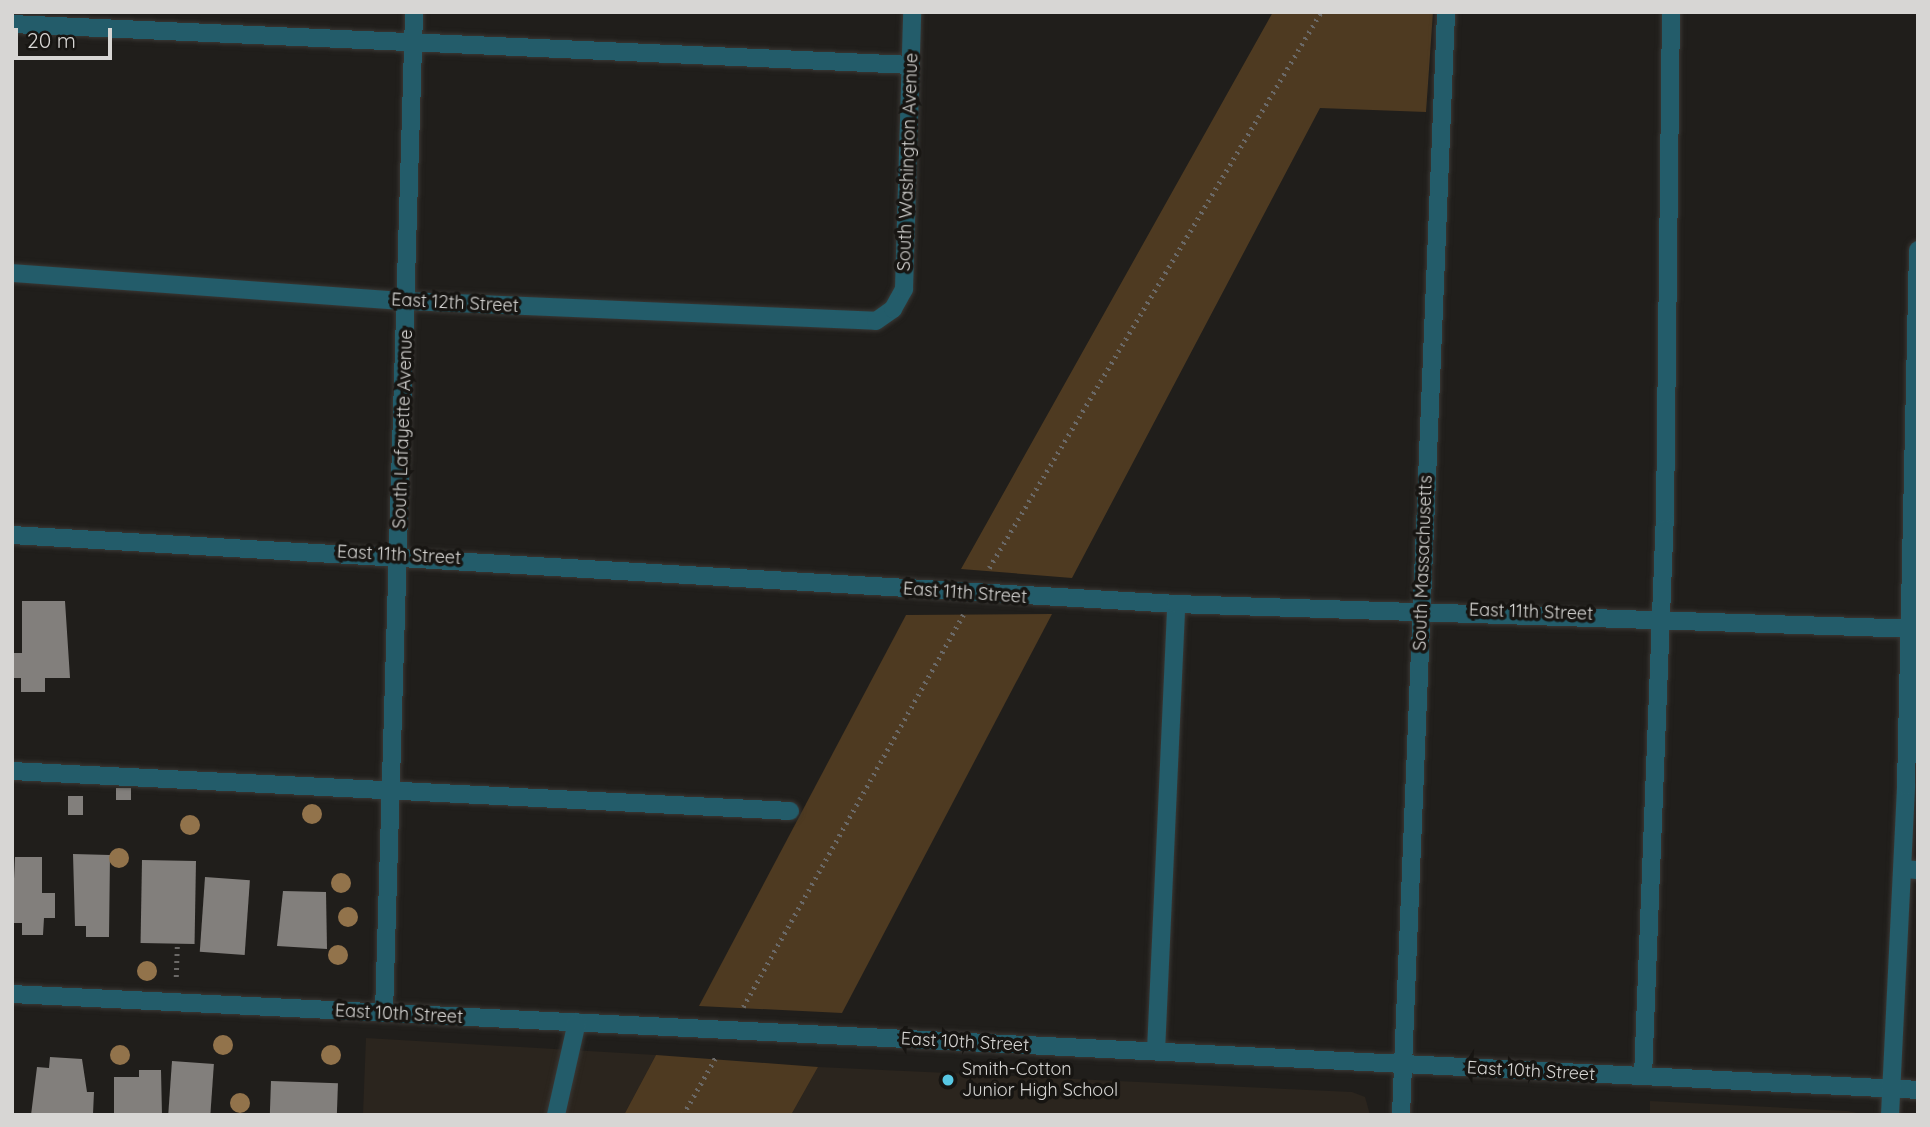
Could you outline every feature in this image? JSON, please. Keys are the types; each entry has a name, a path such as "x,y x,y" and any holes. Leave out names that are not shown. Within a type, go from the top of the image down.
{"street":[{"name":"South Lafayette Avenue","path":"384,1013 414,12"},
{"name":"South Washington Avenue","path":"893,309 904,289 906,261 912,12"},
{"name":"South Massachusetts","path":"1401,1115 1446,12"},
{"path":"1643,1076 1661,616 1671,12"},
{"path":"12,24 911,65"},
{"path":"1890,1115 1911,870 1918,250"},
{"name":"East 12th Street","path":"12,272 407,301 849,324 876,321 893,309"},
{"name":"East 11th Street","path":"12,536 399,555 975,594 1176,604 1661,616 1914,629"},
{"path":"1156,1051 1176,604"},
{"path":"12,771 790,811"},
{"name":"East 10th Street","path":"12,994 1918,1090"},
{"path":"556,1115 577,1022"}],"path":[{"path":"741,1012 975,594 1321,12"},
{"path":"176,1002 177,944"},
{"path":"684,1115 716,1056"}],"shaded area":[{"path":"1273,12 1433,12 1426,112 1320,108 1072,578 961,569"},
{"path":"1052,614 842,1013 699,1006 906,615"},
{"path":"366,1038 656,1055 624,1115 363,1115"},
{"path":"656,1055 818,1067 791,1115 624,1115"},
{"name":"Smith-Cotton Junior High School","path":"818,1067 1352,1092 1365,1097 1370,1115 791,1115"},
{"path":"1650,1101 1847,1111 1867,1115 1650,1115"}],"building":[{"path":"22,601 65,601 70,678 45,678 45,692 21,692 21,678 13,678 13,653 22,653"},
{"path":"116,788 131,788 131,800 116,800"},
{"path":"68,796 83,796 83,815 68,815"},
{"path":"73,854 110,855 109,937 86,937 86,926 75,926"},
{"path":"15,857 42,857 42,893 55,893 55,918 44,918 43,935 22,935 22,923 12,923"},
{"path":"142,860 196,861 195,944 141,943"},
{"path":"205,877 250,880 245,955 200,952"},
{"path":"283,891 326,892 327,949 277,946"},
{"path":"50,1057 82,1059 87,1092 94,1092 93,1114 31,1115 37,1067 49,1068"},
{"path":"172,1061 214,1064 210,1115 168,1115"},
{"path":"139,1070 161,1070 162,1115 114,1115 114,1077 139,1077"},
{"path":"271,1081 338,1083 337,1115 270,1115"}],"place":[{"name":"Smith-Cotton Junior High School","path":"948,1080"}]}
